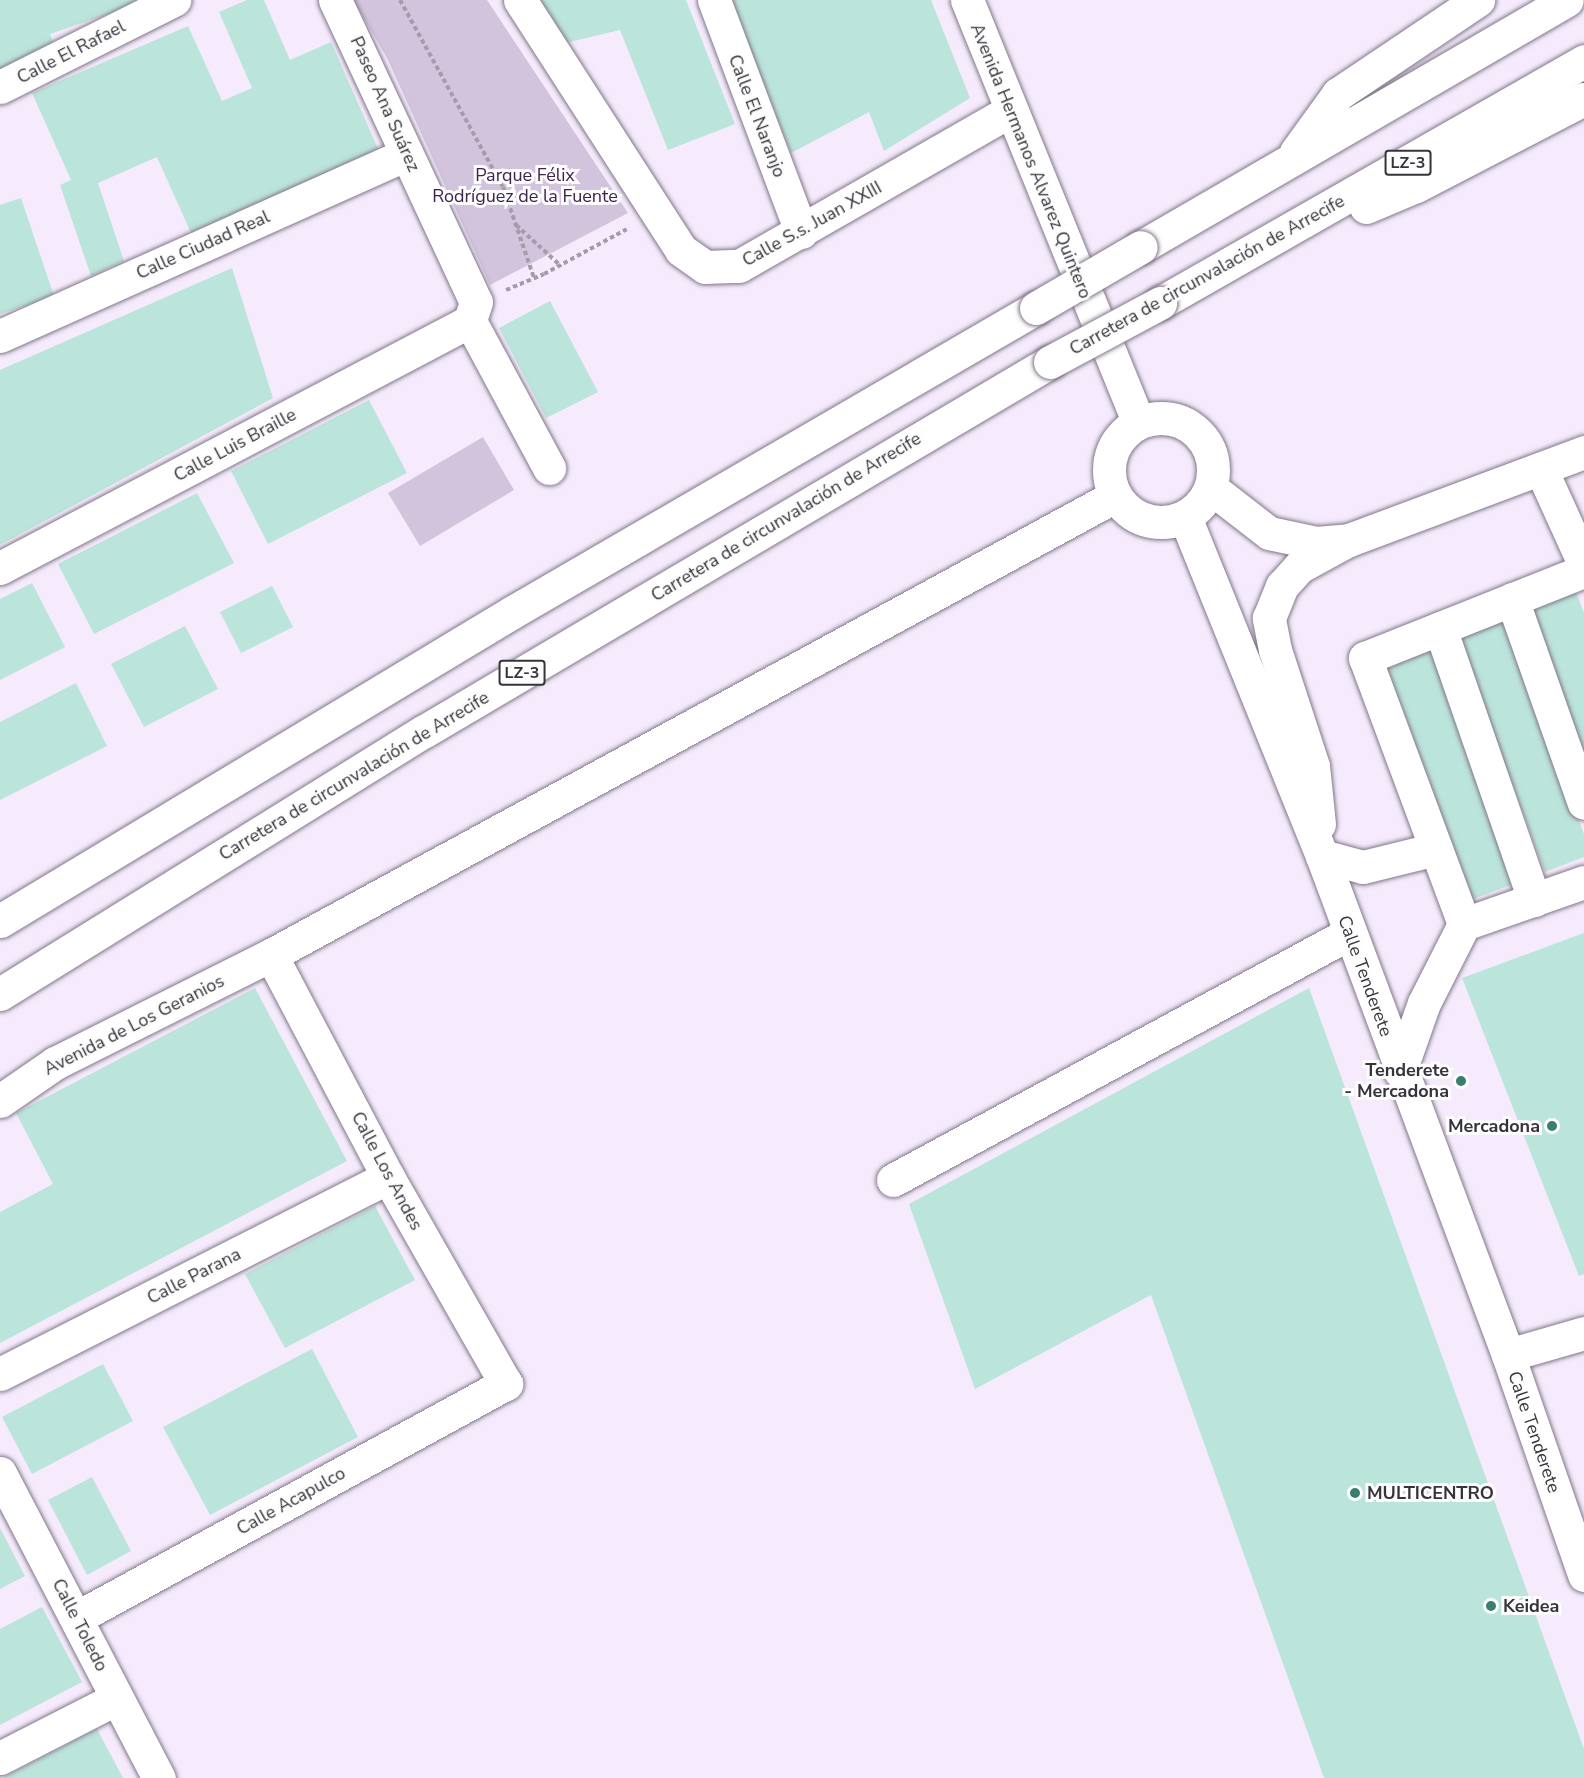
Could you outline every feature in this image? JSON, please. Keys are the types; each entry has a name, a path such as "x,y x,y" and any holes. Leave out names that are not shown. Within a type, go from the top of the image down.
{"main road":[{"name":"Calle El Rafael","path":"0,87 174,0"},
{"name":"Paseo Ana Suárez","path":"335,0 406,154 473,312 549,468"},
{"name":"Calle S.s. Juan XXIII","path":"520,0 681,250 705,267 739,266 1010,111"},
{"name":"Calle El Naranjo","path":"714,0 801,232"},
{"name":"Avenida Hermanos Alvarez Quintero","path":"966,0 1138,422"},
{"path":"1289,160 1338,94 1478,0"},
{"path":"0,921 491,625 1567,0"},
{"name":"Carretera de circunvalación de Arrecife","path":"0,994 423,732 1050,362 1232,264 1584,61"},
{"name":"LZ-3","path":"1232,264 1416,186 1584,99"},
{"name":"Calle Ciudad Real","path":"0,336 406,154"},
{"name":"Calle Luis Braille","path":"0,568 473,312"},
{"path":"1169,417 1197,430 1212,457 1211,488 1201,505 1185,517 1159,522 1134,515 1115,496 1108,468 1117,441 1138,422 1169,417"},
{"path":"1436,849 1363,867 1322,856 1313,766 1275,650 1269,618 1282,586 1299,567 1348,540 1584,452"},
{"path":"1540,469 1584,564"},
{"path":"1211,488 1269,533 1316,543 1348,540"},
{"name":"Avenida de Los Geranios","path":"0,1101 55,1063 271,955 1115,496"},
{"name":"Calle Tenderete","path":"1185,517 1322,856 1348,934 1508,1355 1584,1575"},
{"path":"1464,924 1365,658 1584,571"},
{"path":"1512,599 1584,803"},
{"path":"1440,628 1534,900"},
{"path":"1400,1071 1424,1003 1464,924 1584,882"},
{"path":"893,1180 1348,934"},
{"name":"Calle Los Andes","path":"271,955 388,1177 506,1384"},
{"name":"Calle Parana","path":"0,1374 388,1177"},
{"path":"1508,1355 1584,1333"},
{"name":"Calle Acapulco","path":"76,1618 506,1384"},
{"name":"Calle Toledo","path":"0,1473 159,1778"},
{"path":"0,1758 117,1698"}],"path":[{"path":"400,0 503,187 534,278"},
{"path":"473,312 657,213"},
{"path":"516,225 560,266"}],"green space":[{"name":"Parque Félix Rodríguez de la Fuente","path":"353,0 487,0 628,213 490,285 387,58"},
{"path":"483,437 514,490 420,546 388,493"}],"building":[{"path":"0,0 149,0 50,34 57,53 0,73"},
{"path":"247,0 264,0 290,60 331,42 379,151 191,233 157,157 98,183 124,261 91,276 60,185 71,180 32,93 188,26 222,101 252,88 219,12"},
{"path":"533,0 686,0 735,124 668,150 620,30 565,43"},
{"path":"731,0 931,0 970,98 884,151 869,112 791,153"},
{"path":"21,198 54,296 0,314 0,205"},
{"path":"232,268 273,398 0,545 0,370"},
{"path":"550,301 598,392 546,418 499,328"},
{"path":"369,400 407,473 268,544 231,471"},
{"path":"197,493 234,563 94,634 58,564"},
{"path":"32,583 65,647 0,680 0,599"},
{"path":"272,586 293,627 241,653 220,612"},
{"path":"1576,592 1584,613 1584,757 1529,609"},
{"path":"1504,618 1584,834 1584,857 1545,872 1457,635"},
{"path":"185,626 218,689 144,727 111,664"},
{"path":"1432,644 1519,882 1473,899 1385,661"},
{"path":"76,683 107,746 0,800 0,722"},
{"name":"Mercadona","path":"1584,933 1584,1274 1579,1276 1462,978"},
{"path":"255,988 347,1161 0,1343 0,1212 53,1184 16,1113"},
{"name":"MULTICENTRO","path":"1309,988 1584,1749 1584,1778 1324,1778 1151,1295 975,1389 909,1204"},
{"path":"375,1206 415,1280 285,1348 245,1274"},
{"path":"312,1349 358,1437 210,1515 163,1427"},
{"path":"103,1364 133,1421 32,1474 2,1417"},
{"path":"92,1477 131,1551 87,1575 48,1500"},
{"path":"0,1528 25,1576 0,1589"},
{"path":"42,1607 82,1682 0,1725 0,1629"},
{"path":"97,1729 123,1778 3,1778"}],"place":[{"name":"Tenderete - Mercadona","path":"1461,1081"},
{"name":"Mercadona","path":"1552,1126"},
{"name":"MULTICENTRO","path":"1355,1493"},
{"name":"Keidea","path":"1491,1606"}]}
